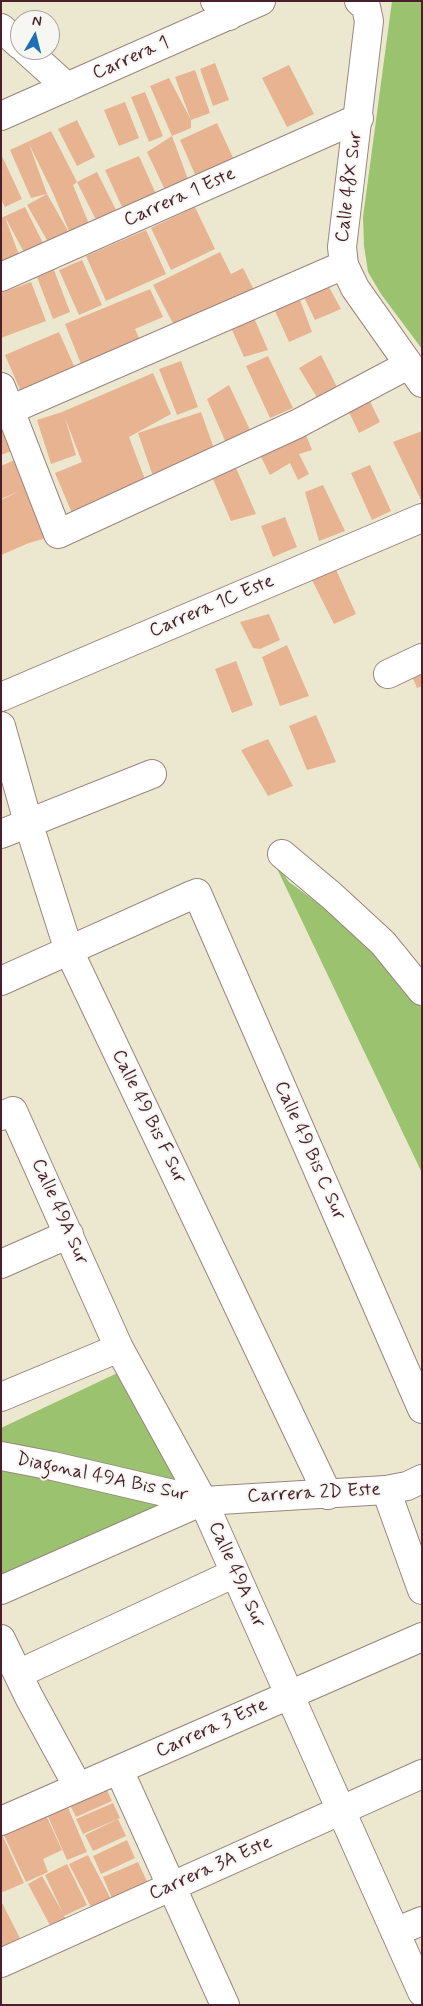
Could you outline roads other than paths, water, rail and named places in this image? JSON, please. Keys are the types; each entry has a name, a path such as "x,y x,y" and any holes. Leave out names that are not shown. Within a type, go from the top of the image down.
{"street":[{"name":"Carrera 1","path":"1,116 67,87 222,8 261,1"},
{"name":"Calle 48X Sur","path":"359,1 366,8 369,21 342,247 344,265 355,288 415,374"},
{"path":"37,60 67,87"},
{"name":"Carrera 1 Este","path":"1,277 358,118"},
{"path":"344,265 5,399 58,534 297,424 415,374"},
{"name":"Carrera 1C Este","path":"1,697 422,518"},
{"path":"388,674 422,658"},
{"name":"Calle 49 Bis F Sur","path":"1,726 28,822 69,951 328,1495"},
{"path":"1,834 152,774"},
{"path":"282,854 332,896 383,943 422,991"},
{"name":"Calle 49 Bis C Sur","path":"69,951 194,894 422,1409"},
{"path":"1,981 69,951"},
{"name":"Calle 49A Sur","path":"7,1113 69,1234 119,1348 203,1501 422,1992"},
{"path":"1,1264 69,1234"},
{"path":"1,1397 119,1348"},
{"name":"Diagonal 49A Bis Sur","path":"1,1456 62,1468 203,1501"},
{"name":"Carrera 2D Este","path":"203,1501 328,1495 386,1490 407,1486 422,1479"},
{"path":"386,1490 422,1590"},
{"path":"1,1590 203,1501"},
{"path":"18,1674 236,1573"},
{"name":"Carrera 3 Este","path":"1,1821 422,1637"},
{"path":"1,1639 78,1787"},
{"path":"119,1770 225,2005"},
{"name":"Carrera 3A Este","path":"1,1964 422,1774"},
{"path":"396,1932 422,1922"}]}
